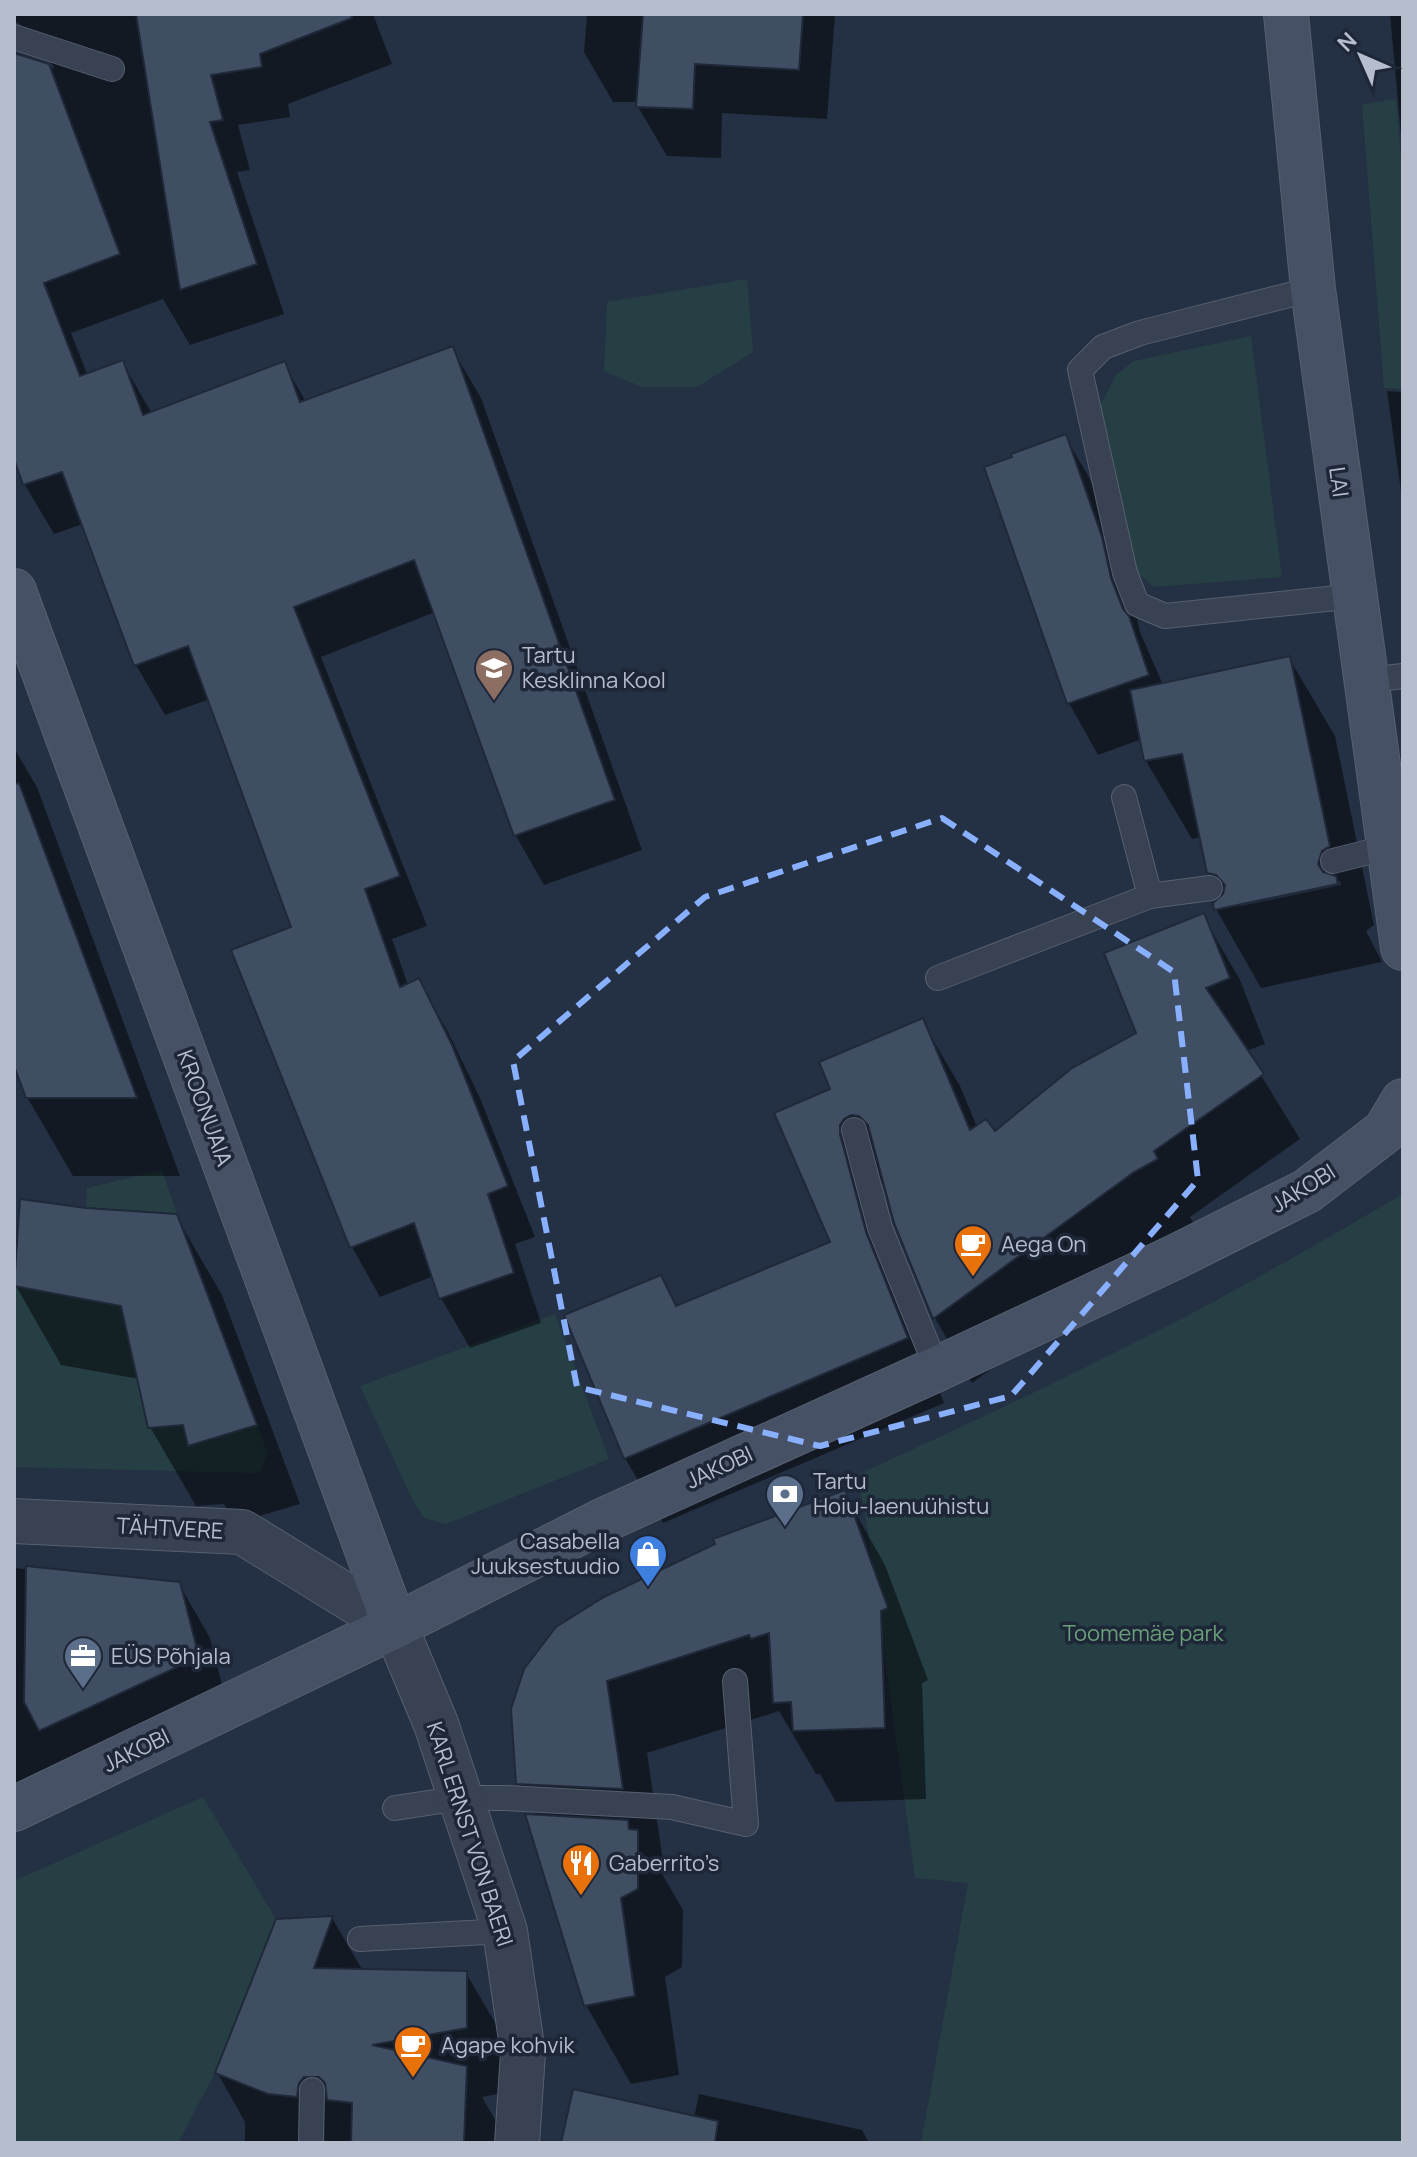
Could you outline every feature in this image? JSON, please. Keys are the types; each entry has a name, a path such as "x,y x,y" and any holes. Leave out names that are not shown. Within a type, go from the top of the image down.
{"main road":[{"name":"LAI","path":"1286,14 1313,289 1355,596 1384,678 1389,847 1403,948"},
{"name":"KROONUAIA","path":"14,591 27,656 395,1626"},
{"name":"JAKOBI","path":"14,1809 395,1626 602,1521 937,1369 1307,1191 1385,1131 1403,1101"}],"street":[{"name":"TÄHTVERE","path":"14,1521 242,1532 395,1626"},
{"name":"KARL ERNST VON BAERI","path":"395,1626 436,1724 505,1931 523,2053 517,2143"}],"lane":[{"path":"14,37 112,69"},
{"path":"1313,289 1140,333 1103,347 1080,370 1125,573 1137,604 1165,616 1355,596"},
{"path":"1124,797 1150,896"},
{"path":"1333,861 1389,847"},
{"path":"938,978 1150,896 1210,888"},
{"path":"854,1130 880,1228 937,1369"},
{"path":"395,1808 461,1798 506,1798 672,1807 746,1824 735,1681"},
{"path":"360,1939 505,1931"},
{"path":"311,2143 312,2090"}],"highlighted area":[{"path":"942,818 1174,972 1198,1180 1011,1396 820,1446 577,1387 513,1061 705,897"}],"green space":[{"path":"1396,99 1403,179 1403,389 1384,388 1362,104"},
{"path":"747,279 753,352 697,387 642,387 604,371 607,302"},
{"path":"1251,336 1282,577 1154,587 1134,570 1125,539 1100,406 1116,375 1134,361"},
{"path":"162,1170 177,1214 86,1208 87,1188"},
{"name":"Toomemäe park","path":"1403,1194 1403,2143 921,2143 968,1883 915,1878 867,1524 857,1475 1148,1336 1245,1285"},
{"path":"14,1286 154,1312 148,1428 183,1425 188,1445 257,1425 267,1453 260,1473 14,1467"},
{"path":"555,1314 609,1459 446,1524 424,1518 413,1501 360,1386"},
{"path":"203,1797 276,1919 215,2073 178,2143 14,2143 14,1881"}],"building":[{"path":"136,14 352,14 352,18 260,54 262,67 211,75 223,120 210,122 257,264 180,290"},
{"path":"643,14 803,14 799,70 695,64 693,109 636,107"},
{"path":"14,53 49,64 120,254 44,283 80,376 123,360 143,415 285,361 300,402 453,346 615,800 514,836 414,560 294,607 400,876 365,889 400,987 419,978 452,1045 508,1186 488,1194 514,1273 439,1299 414,1223 350,1248 231,950 291,927 188,646 134,666 62,472 23,485 14,459"},
{"path":"1066,434 1102,537 1111,578 1123,609 1129,616 1149,675 1067,704 984,467"},
{"path":"1290,656 1330,846 1322,851 1318,864 1323,872 1336,876 1338,884 1214,910 1213,903 1223,894 1225,885 1216,875 1207,873 1182,754 1144,761 1130,690"},
{"path":"19,783 137,1098 26,1098 14,1066 14,784"},
{"path":"1204,913 1230,978 1206,988 1264,1074 1154,1151 1158,1159 1134,1172 933,1319 894,1223 868,1125 859,1116 851,1115 844,1119 840,1134 866,1232 908,1338 624,1459 564,1315 661,1275 676,1306 830,1242 774,1113 830,1089 819,1062 923,1018 970,1130 986,1119 995,1131 1072,1068 1136,1033 1104,953"},
{"path":"20,1199 86,1208 177,1214 257,1425 188,1446 183,1425 148,1428 121,1306 14,1286"},
{"path":"845,1490 888,1608 881,1611 885,1728 793,1731 791,1702 773,1703 769,1633 751,1639 749,1635 607,1681 623,1789 516,1784 511,1709 524,1669 556,1627 604,1597 715,1544 713,1539"},
{"path":"26,1566 180,1582 199,1657 39,1731 24,1702"},
{"path":"525,1814 628,1820 629,1829 638,1830 638,1889 621,1898 635,1996 584,2006"},
{"path":"333,1916 314,1968 467,1971 467,2028 372,2045 467,2066 464,2143 351,2143 352,2103 327,2100 325,2083 319,2077 304,2077 299,2083 297,2097 268,2094 215,2073 276,1919"},
{"path":"573,2089 718,2121 715,2143 561,2143"}],"place":[{"name":"Tartu Kesklinna Kool","path":"494,702"},
{"name":"Aega On","path":"973,1278"},
{"name":"Tartu Hoiu-laenuühistu","path":"785,1528"},
{"name":"Casabella Juuksestuudio","path":"648,1588"},
{"name":"EÜS Põhjala","path":"83,1690"},
{"name":"Gaberrito’s","path":"581,1897"},
{"name":"Agape kohvik","path":"413,2079"}]}
